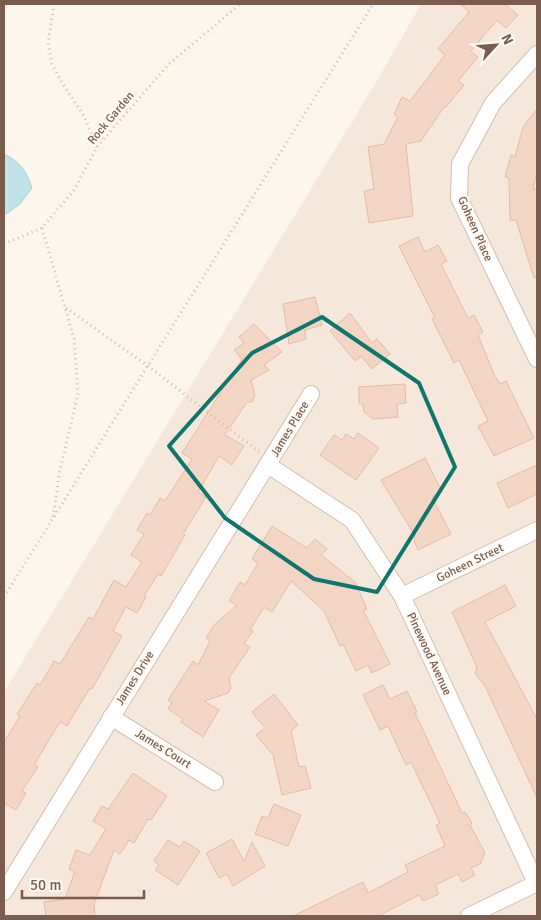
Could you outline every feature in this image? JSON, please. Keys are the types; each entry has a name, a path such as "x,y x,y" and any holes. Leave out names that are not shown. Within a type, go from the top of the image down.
{"street":[{"name":"Goheen Place","path":"537,54 493,103 469,147 460,164 459,198 537,359"},
{"name":"James Place","path":"268,465 311,394"},
{"name":"Pinewood Avenue","path":"268,465 352,520 402,596 537,884"},
{"name":"James Drive","path":"4,892 268,465"},
{"name":"Goheen Street","path":"402,596 537,530"},
{"name":"James Court","path":"111,717 215,782"},
{"path":"469,916 537,884"}],"path":[{"path":"54,4 48,43 52,64 84,116 97,147"},
{"name":"Rock Garden","path":"4,244 42,228 74,190 97,147 168,66 240,4"},
{"path":"4,597 373,4"},
{"path":"42,228 74,339 78,393 59,475 53,519"},
{"path":"65,308 148,366 256,448 268,465"}],"highlighted area":[{"path":"322,317 419,383 455,467 377,592 314,579 225,518 169,446 252,353"}],"shaded area":[{"path":"421,4 537,4 537,916 4,916 4,692 378,79"}],"water":[{"path":"4,154 22,167 32,188 20,204 6,214 4,213"}],"building":[{"path":"460,4 505,4 518,15 506,28 497,20 471,51 478,57 458,81 464,85 447,106 444,107 421,141 406,144 413,216 369,223 364,191 374,189 368,147 384,144 398,117 394,114 402,97 410,101 445,55 438,49 469,12"},
{"path":"537,109 537,173 533,189 537,189 537,277 534,278 516,220 510,220 509,178 505,177 511,155 515,157 523,127"},
{"path":"418,237 425,252 438,245 447,261 441,264 468,318 474,315 483,332 478,335 494,374 500,384 506,381 534,438 494,456 478,426 488,421 459,360 454,363 432,319 435,318 399,246"},
{"path":"315,297 322,325 305,330 306,339 289,344 283,304"},
{"path":"350,313 372,343 377,339 390,354 372,369 361,356 355,361 330,331"},
{"path":"254,324 282,352 264,365 269,370 251,380 255,395 252,402 247,402 225,435 244,446 232,465 219,456 198,492 206,497 183,534 185,535 161,576 158,574 144,596 146,597 137,613 126,607 113,631 122,636 92,689 90,688 67,726 60,722 34,765 38,767 22,791 26,793 16,810 4,803 4,742 20,716 17,714 37,683 40,685 54,661 60,664 89,617 93,619 114,580 126,587 142,562 131,555 144,534 137,530 147,513 150,515 160,498 165,501 192,459 182,453 242,359 234,350 244,343 239,337"},
{"path":"405,384 406,403 397,404 398,417 373,419 364,412 363,404 359,404 359,387"},
{"path":"358,433 379,448 356,480 320,455 334,435 342,440 346,434 354,439"},
{"path":"425,458 442,492 432,497 451,534 418,550 414,541 415,536 381,480"},
{"path":"537,465 537,494 508,508 497,483"},
{"path":"272,526 307,548 315,539 327,549 321,555 355,582 367,609 363,610 390,664 372,673 368,665 356,671 343,644 340,646 324,611 291,581 272,612 264,607 250,630 253,631 244,644 250,647 229,678 231,688 228,693 204,701 219,710 203,737 181,722 183,719 168,709 172,702 168,700 193,661 198,665 210,641 206,638 214,625 237,605 229,601 240,582 245,585 258,563 252,559"},
{"path":"505,585 516,606 485,622 537,719 537,798 484,684 475,674 477,667 452,612"},
{"path":"383,685 390,699 407,691 417,712 415,713 462,813 465,812 472,823 470,825 485,853 480,864 471,868 475,875 462,882 458,874 435,885 439,894 423,901 419,895 378,916 293,916 363,882 368,893 408,872 405,865 445,846 436,825 440,823 411,762 406,765 388,726 380,730 363,695"},
{"path":"274,694 298,725 291,731 299,767 305,766 311,788 282,795 273,755 256,735 265,728 252,712"},
{"path":"133,773 167,796 151,820 148,819 134,843 129,840 120,854 114,850 94,904 95,916 46,916 44,902 65,899 75,871 69,869 76,850 90,855 106,829 93,821 102,806 108,809"},
{"path":"274,804 301,815 288,846 255,834 262,816 268,818"},
{"path":"232,839 244,861 252,842 265,866 233,886 227,874 219,878 206,853"},
{"path":"168,840 180,847 184,841 200,851 178,885 155,870 159,865 154,861"}]}
